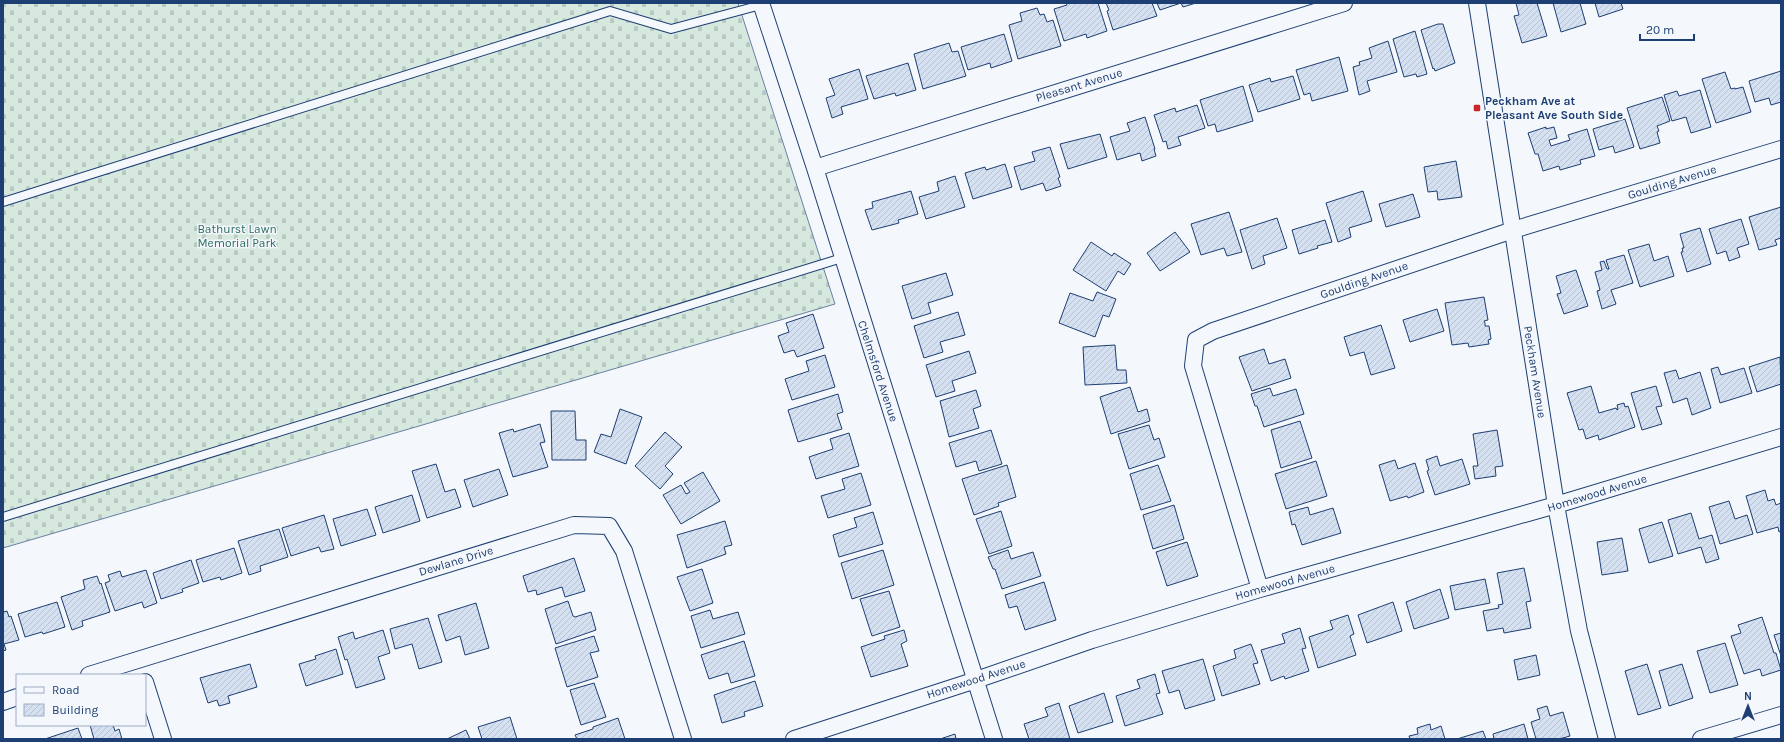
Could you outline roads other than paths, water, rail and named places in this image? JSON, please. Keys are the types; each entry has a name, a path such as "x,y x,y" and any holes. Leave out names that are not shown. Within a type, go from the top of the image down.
{"street":[{"name":"Pleasant Avenue","path":"815,168 1344,3"},
{"name":"Peckham Avenue","path":"1477,3 1556,505 1579,631 1607,739"},
{"name":"Chelmsford Avenue","path":"761,4 815,168 994,739"},
{"name":"Goulding Avenue","path":"1260,589 1193,366 1196,340 1220,328 1513,230 1781,149"},
{"name":"Homewood Avenue","path":"794,739 976,680 1092,640 1260,589 1556,505 1781,437"},
{"name":"Dewlane Drive","path":"92,674 574,525 609,526 624,551 683,739"},
{"path":"139,660 143,674"},
{"path":"146,685 163,739"},
{"path":"3,702 16,697"},
{"path":"1701,739 1781,715"}],"lane":[{"path":"3,202 610,11 671,30 761,4"},
{"path":"3,517 842,258"}],"place":[{"name":"Peckham Ave at Pleasant Ave South Side","path":"1477,108"}],"park label":[{"name":"Bathurst Lawn Memorial Park","path":"237,236"}]}
